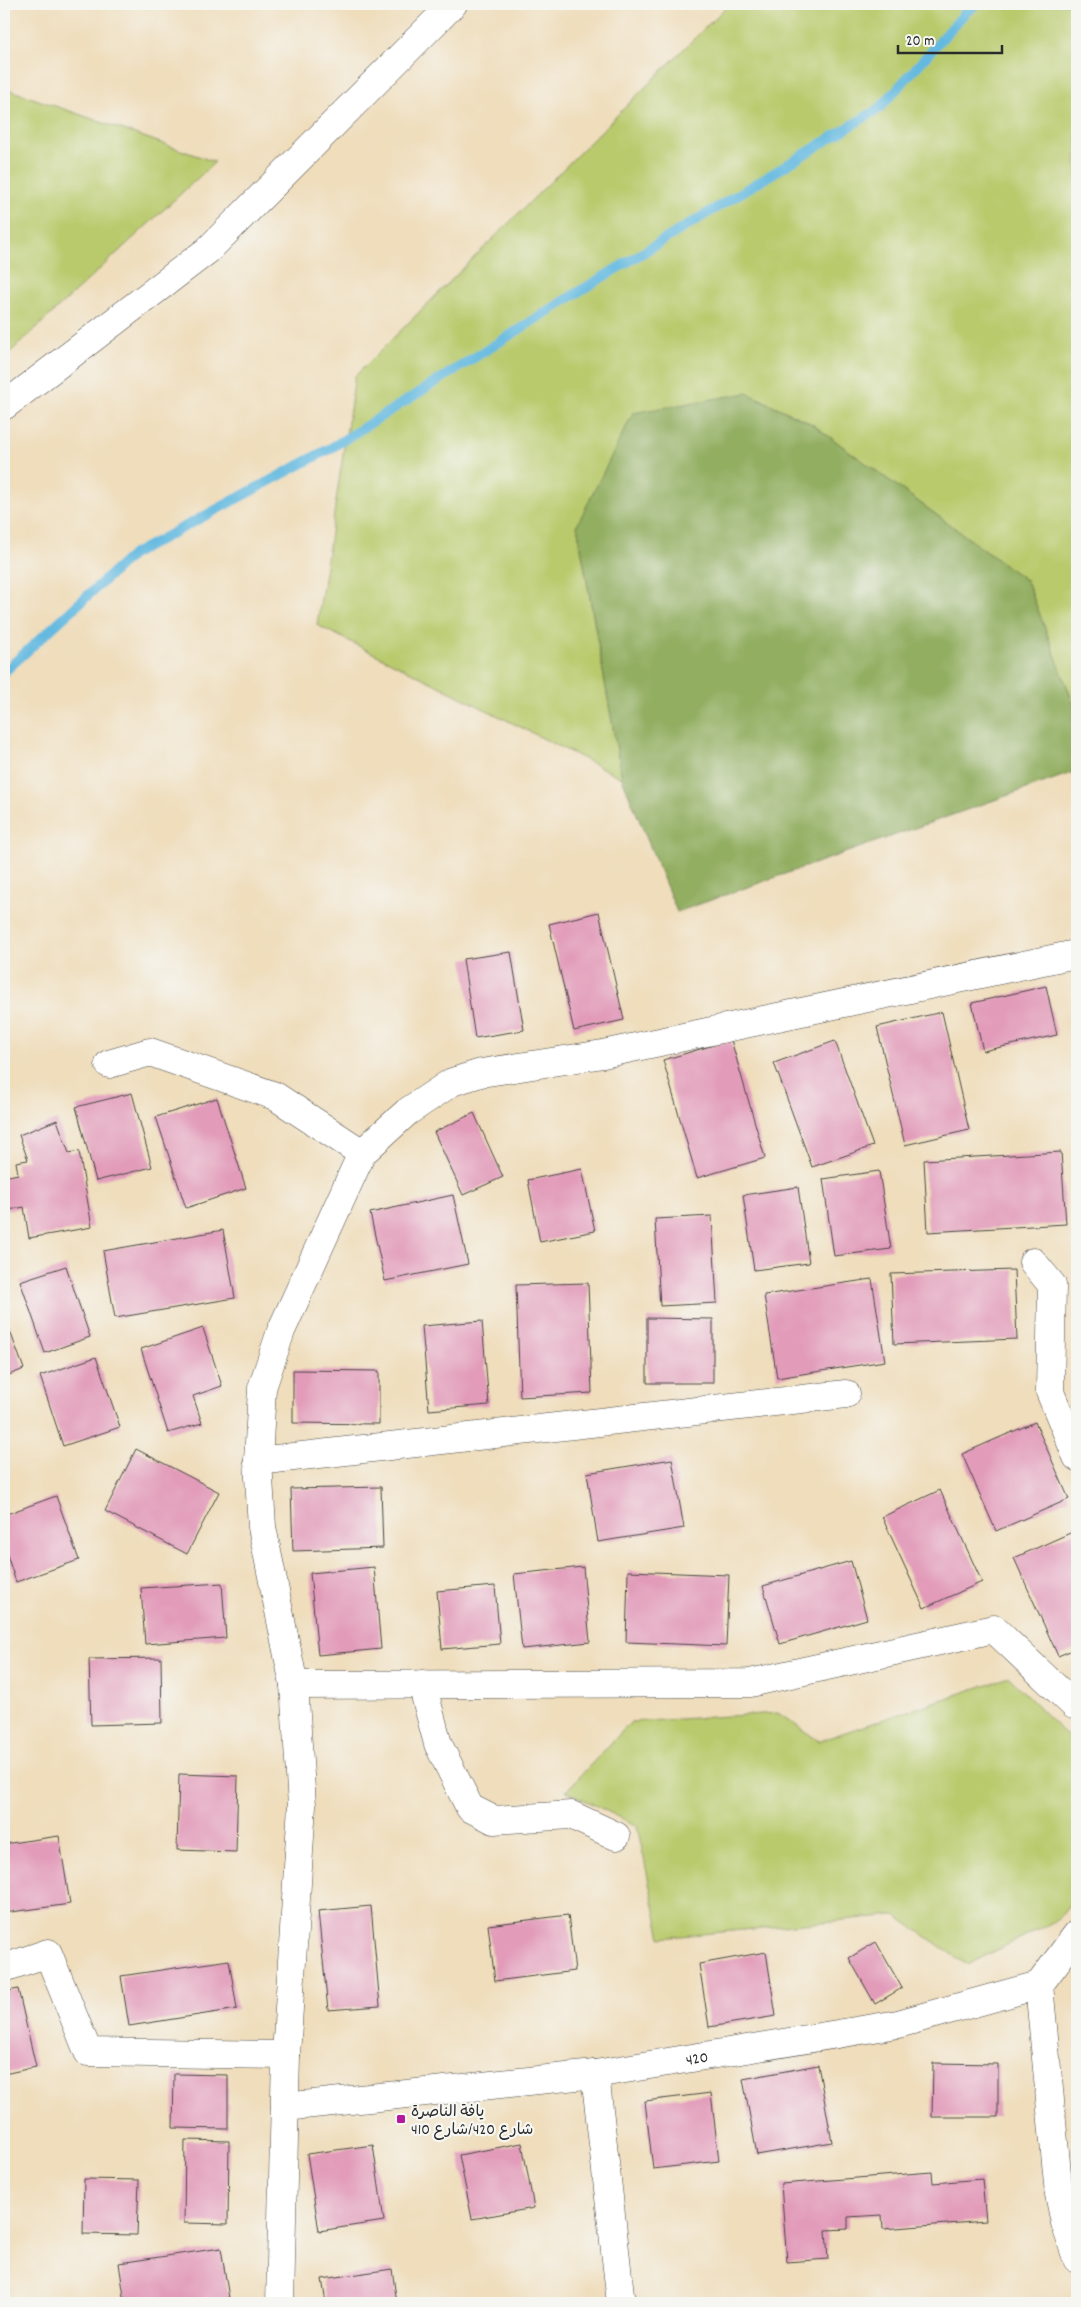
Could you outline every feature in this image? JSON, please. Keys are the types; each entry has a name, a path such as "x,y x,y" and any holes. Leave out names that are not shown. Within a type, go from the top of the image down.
{"street":[{"path":"4,406 208,250 453,4"},
{"path":"280,2303 286,2055 302,1806 294,1685 262,1527 258,1461 262,1388 281,1331 362,1153 407,1112 452,1082 481,1073 603,1054 1071,955"},
{"path":"110,1064 150,1052 275,1096 362,1153"},
{"path":"1033,1262 1052,1285 1050,1392 1077,1457"},
{"path":"258,1461 846,1394"},
{"path":"294,1685 750,1683 994,1629 1074,1705"},
{"path":"422,1684 438,1744 470,1808 494,1820 571,1816 616,1836"},
{"path":"1077,1934 1038,1985 1059,2194 1065,2223 1077,2259"},
{"path":"4,1968 48,1953 88,2052 286,2055"},
{"name":"420","path":"286,2107 595,2074 898,2024 1038,1985"},
{"path":"595,2074 621,2303"}],"green space":[{"path":"729,4 1077,4 1077,713 1027,581 812,424 747,393 577,525 622,778 317,625 355,376"},
{"path":"4,88 215,162 4,358"},
{"path":"747,393 812,424 1027,581 1077,713 1077,771 677,912 622,778 577,525 633,413"},
{"path":"1009,1677 1077,1746 1077,1894 1059,1919 967,1965 895,1915 661,1938 637,1826 566,1791 631,1722 778,1713 819,1741"}],"building":[{"path":"599,912 624,1020 574,1031 549,924"},
{"path":"511,952 524,1030 475,1038 463,959"},
{"path":"1046,986 1057,1035 983,1051 972,1003"},
{"path":"942,1012 969,1130 905,1145 877,1027"},
{"path":"731,1040 765,1158 697,1178 663,1060"},
{"path":"835,1041 873,1146 812,1167 774,1063"},
{"path":"132,1093 152,1167 96,1181 76,1107"},
{"path":"217,1098 246,1188 186,1208 156,1117"},
{"path":"474,1113 503,1177 463,1195 434,1132"},
{"path":"57,1120 69,1153 79,1151 92,1227 29,1238 24,1207 4,1211 4,1177 18,1174 16,1162 28,1160 19,1135"},
{"path":"1061,1152 1066,1224 928,1232 924,1160"},
{"path":"582,1169 595,1231 540,1242 528,1180"},
{"path":"879,1171 891,1249 834,1256 823,1179"},
{"path":"798,1187 809,1263 754,1270 743,1195"},
{"path":"453,1195 468,1264 385,1281 370,1213"},
{"path":"712,1216 717,1303 660,1306 655,1219"},
{"path":"223,1230 235,1298 115,1318 103,1251"},
{"path":"66,1266 90,1337 45,1353 20,1281"},
{"path":"1014,1270 1017,1339 894,1344 891,1274"},
{"path":"872,1279 885,1361 777,1378 764,1295"},
{"path":"588,1283 592,1393 520,1397 516,1285"},
{"path":"4,1315 24,1369 4,1377"},
{"path":"647,1318 713,1319 713,1383 647,1383"},
{"path":"482,1321 489,1405 429,1410 422,1326"},
{"path":"203,1328 222,1386 193,1396 202,1423 168,1433 141,1349"},
{"path":"96,1357 120,1427 63,1446 40,1376"},
{"path":"293,1370 379,1371 379,1424 293,1423"},
{"path":"1035,1422 1069,1499 996,1531 962,1454"},
{"path":"136,1449 219,1492 187,1554 105,1511"},
{"path":"672,1459 684,1528 598,1542 587,1473"},
{"path":"381,1487 383,1548 293,1551 291,1489"},
{"path":"940,1490 982,1582 924,1608 882,1517"},
{"path":"56,1496 79,1560 16,1582 4,1546 4,1515"},
{"path":"1077,1530 1077,1648 1058,1656 1014,1558"},
{"path":"851,1561 867,1619 780,1644 763,1586"},
{"path":"374,1567 381,1649 318,1655 310,1573"},
{"path":"583,1567 590,1642 522,1649 514,1574"},
{"path":"628,1571 729,1575 726,1646 626,1642"},
{"path":"222,1583 226,1638 145,1644 141,1588"},
{"path":"495,1586 500,1644 442,1649 437,1591"},
{"path":"161,1658 162,1723 91,1725 89,1659"},
{"path":"179,1774 238,1776 236,1852 177,1850"},
{"path":"59,1836 70,1904 4,1913 4,1844"},
{"path":"371,1906 380,2006 328,2010 318,1911"},
{"path":"568,1915 575,1971 495,1981 488,1925"},
{"path":"876,1942 902,1988 875,2004 849,1958"},
{"path":"766,1952 776,2016 709,2027 699,1964"},
{"path":"229,1960 237,2009 129,2026 121,1976"},
{"path":"18,1989 36,2067 4,2074 4,1992"},
{"path":"933,2063 998,2064 998,2117 932,2117"},
{"path":"818,2065 832,2142 757,2155 743,2079"},
{"path":"174,2074 228,2075 228,2129 173,2128"},
{"path":"711,2093 719,2161 653,2169 645,2101"},
{"path":"185,2140 229,2141 228,2224 184,2223"},
{"path":"522,2143 534,2208 472,2219 459,2155"},
{"path":"373,2145 384,2221 319,2231 307,2154"},
{"path":"932,2172 933,2183 982,2179 986,2221 883,2229 882,2215 848,2217 848,2229 826,2230 828,2259 787,2262 781,2184"},
{"path":"84,2179 139,2180 137,2235 83,2234"},
{"path":"221,2248 229,2298 196,2303 125,2303 119,2263"},
{"path":"392,2269 397,2303 326,2303 322,2279"}],"waterway":[{"path":"4,672 132,555 331,448 580,291 880,108 965,13 977,4"}],"place":[{"name":"يافة الناصرة شارع 420/شارع 410","path":"401,2119"}]}
